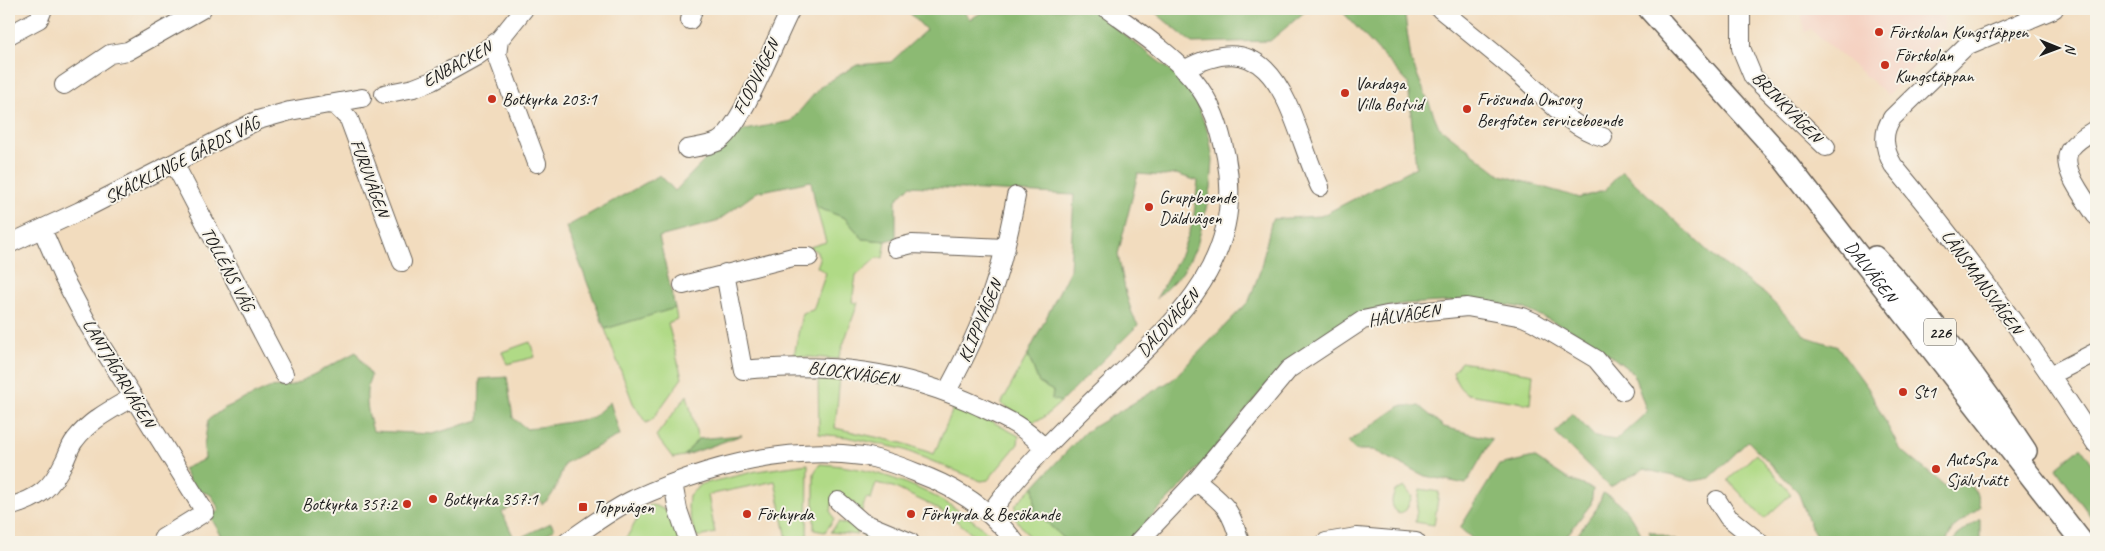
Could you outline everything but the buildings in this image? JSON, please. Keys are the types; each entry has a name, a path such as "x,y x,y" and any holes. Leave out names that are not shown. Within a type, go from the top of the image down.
{"main road":[{"name":"DALVÄGEN","path":"1649,9 1781,156 2077,536"}],"street":[{"path":"9,35 39,19 43,9"},
{"path":"64,85 110,54 128,51 202,9"},
{"name":"ENBACKEN","path":"384,94 414,88 442,76 500,40 524,9"},
{"name":"FLODVÄGEN","path":"687,149 717,142 728,130 754,90 791,9"},
{"name":"DÄLDVÄGEN","path":"990,513 1044,448 1158,338 1191,300 1213,266 1222,241 1229,206 1229,186 1223,141 1212,106 1184,70 1162,50 1107,9"},
{"path":"1440,9 1518,73 1576,126 1589,133 1603,137"},
{"name":"BRINKVÄGEN","path":"1741,9 1741,48 1753,77 1826,147"},
{"name":"LÄNSMANSVÄGEN","path":"2054,9 1966,46 1892,118 1886,128 1885,146 1893,165 1971,266 2051,375 2096,444"},
{"name":"ENBACKEN","path":"500,40 498,55 537,163"},
{"path":"1184,70 1202,60 1227,54 1250,58 1261,65 1269,72 1289,107 1307,159 1320,187"},
{"name":"SKÄCKLINGE GÅRDS VÄG","path":"9,244 258,120 290,111 362,98"},
{"name":"FURUVÄGEN","path":"327,104 335,105 349,119 402,262"},
{"path":"2096,129 2072,147 2067,160 2070,174 2096,216"},
{"name":"TOLLÉNS VÄG","path":"174,163 284,374"},
{"name":"KLIPPVÄGEN","path":"947,391 984,320 1006,248 1016,196"},
{"name":"LANTJÄGARVÄGEN","path":"42,229 63,278 81,310 205,512 163,538 161,542"},
{"path":"896,248 922,244 1006,248"},
{"path":"683,285 793,256 809,258"},
{"name":"BLOCKVÄGEN","path":"725,273 743,370 814,366 853,369 887,375 947,391 1022,426 1044,448"},
{"name":"HÅLVÄGEN","path":"1138,542 1196,482 1297,362 1363,320 1387,315 1467,307 1523,317 1596,359 1624,391"},
{"path":"2051,375 2096,352"},
{"path":"9,507 25,503 42,494 53,484 74,441 88,425 133,397"},
{"path":"567,542 633,500 673,483 742,462 813,453 865,457 930,477 955,490 990,513 1015,542"},
{"path":"1196,482 1222,502 1234,518 1240,542"},
{"path":"673,483 678,510 689,542"},
{"path":"1717,500 1728,517 1759,542"},
{"path":"838,501 862,522 910,542"},
{"path":"1326,542 1357,537 1416,542"}],"shaded area":[{"name":"Förskolan Kungstäppan","path":"1801,9 1943,9 1945,35 1888,95 1811,30 1804,32"}],"green space":[{"path":"906,9 961,9 970,19 988,9 1091,9 1171,71 1193,94 1209,135 1213,160 1211,188 1197,246 1182,273 1156,299 1181,255 1193,222 1198,181 1176,174 1164,176 1138,174 1118,254 1126,294 1138,325 1061,402 1052,399 1053,391 1039,383 1028,354 1070,270 1074,195 910,186 896,200 896,238 886,241 863,239 845,218 816,207 811,181 757,192 716,222 659,237 675,308 605,329 566,227 660,175 675,191 731,133 791,121 821,86 857,65 891,62 926,30"},
{"path":"1151,9 1308,9 1270,41 1192,43"},
{"path":"1340,9 1404,9 1411,60 1439,127 1501,175 1580,198 1605,190 1622,171 1714,257 1766,295 1807,337 1838,347 1868,388 1899,448 1950,490 1962,475 1976,492 1980,507 1953,528 1946,542 1820,542 1811,527 1798,492 1748,441 1710,478 1693,481 1644,469 1610,487 1555,433 1572,413 1595,437 1616,440 1647,412 1633,373 1588,338 1523,308 1478,300 1403,304 1365,311 1288,359 1193,474 1127,542 1068,542 1035,512 1034,486 1085,432 1172,380 1249,301 1260,271 1272,219 1321,216 1416,167 1408,83"},
{"path":"816,207 845,218 863,239 886,241 883,258 876,258 856,276 852,302 858,303 838,359 794,356 802,313 813,310 826,273 817,267 820,259 817,252 810,247 826,242"},
{"path":"675,308 677,319 668,323 682,378 652,420 646,423 633,403 605,329"},
{"path":"530,342 535,357 507,364 502,352"},
{"path":"356,352 371,376 367,396 368,411 373,431 433,434 479,420 480,379 507,377 513,418 527,429 592,418 610,402 620,435 565,463 554,491 547,501 542,504 537,495 502,512 515,540 551,523 554,529 536,542 225,542 211,518 219,509 211,495 193,488 183,469 205,459 204,446 208,420 223,409 269,388 292,386"},
{"path":"1028,354 1039,383 1053,391 1052,399 1061,402 1043,418 1032,422 1001,404"},
{"path":"1461,362 1533,374 1530,404 1468,394 1458,385 1453,372"},
{"path":"818,375 840,377 835,428 902,443 934,454 956,402 1019,436 1018,444 988,480 981,481 902,449 847,437 819,434"},
{"path":"687,395 698,439 684,456 673,458 656,436"},
{"path":"1400,406 1419,406 1444,427 1492,439 1466,484 1425,476 1373,450 1355,450 1348,442"},
{"path":"742,435 684,456 698,439"},
{"path":"2081,447 2096,469 2096,524 2056,468"},
{"path":"1756,454 1791,494 1764,519 1728,480"},
{"path":"1534,457 1566,478 1593,489 1591,504 1562,542 1476,542 1460,528 1499,465"},
{"path":"808,464 807,542 771,542 787,539 775,481 708,495 715,533 700,537 695,535 688,508 689,495 702,484 757,471"},
{"path":"820,464 870,472 917,488 960,511 999,542 983,542 954,519 933,506 893,487 876,483 871,499 866,498 861,513 854,503 844,497 832,504 831,512 834,519 825,532 814,530 814,473"},
{"path":"1034,486 1035,512 1068,542 1033,542 1015,518 1016,504"},
{"path":"1405,487 1412,497 1406,510 1399,514 1393,509 1392,500 1395,491"},
{"path":"1420,489 1439,492 1434,525 1415,522"},
{"path":"1603,493 1623,507 1638,527 1644,542 1572,542 1597,508"},
{"path":"651,505 664,510 672,518 681,542 624,542 643,509"},
{"path":"1980,519 1980,542 1953,542 1957,535"},
{"path":"839,522 858,528 857,535 830,532"},
{"path":"865,531 882,536 879,542 863,542"},
{"path":"1649,531 1680,542 1653,542"}],"place":[{"name":"Förskolan Kungstäppen","path":"1879,32"},
{"name":"Förskolan Kungstäppan","path":"1885,65"},
{"name":"Vardaga Villa Botvid","path":"1345,93"},
{"name":"Botkyrka 203:1","path":"492,99"},
{"name":"Frösunda Omsorg Bergfoten serviceboende","path":"1467,109"},
{"name":"Gruppboende Däldvägen","path":"1149,207"},
{"name":"St1","path":"1903,392"},
{"name":"AutoSpa Självtvätt","path":"1936,469"},
{"name":"Botkyrka 357:1","path":"433,499"},
{"name":"Botkyrka 357:2","path":"407,504"},
{"name":"Toppvägen","path":"583,507"},
{"name":"Förhyrda","path":"747,514"},
{"name":"Förhyrda & Besökande","path":"911,514"}]}
